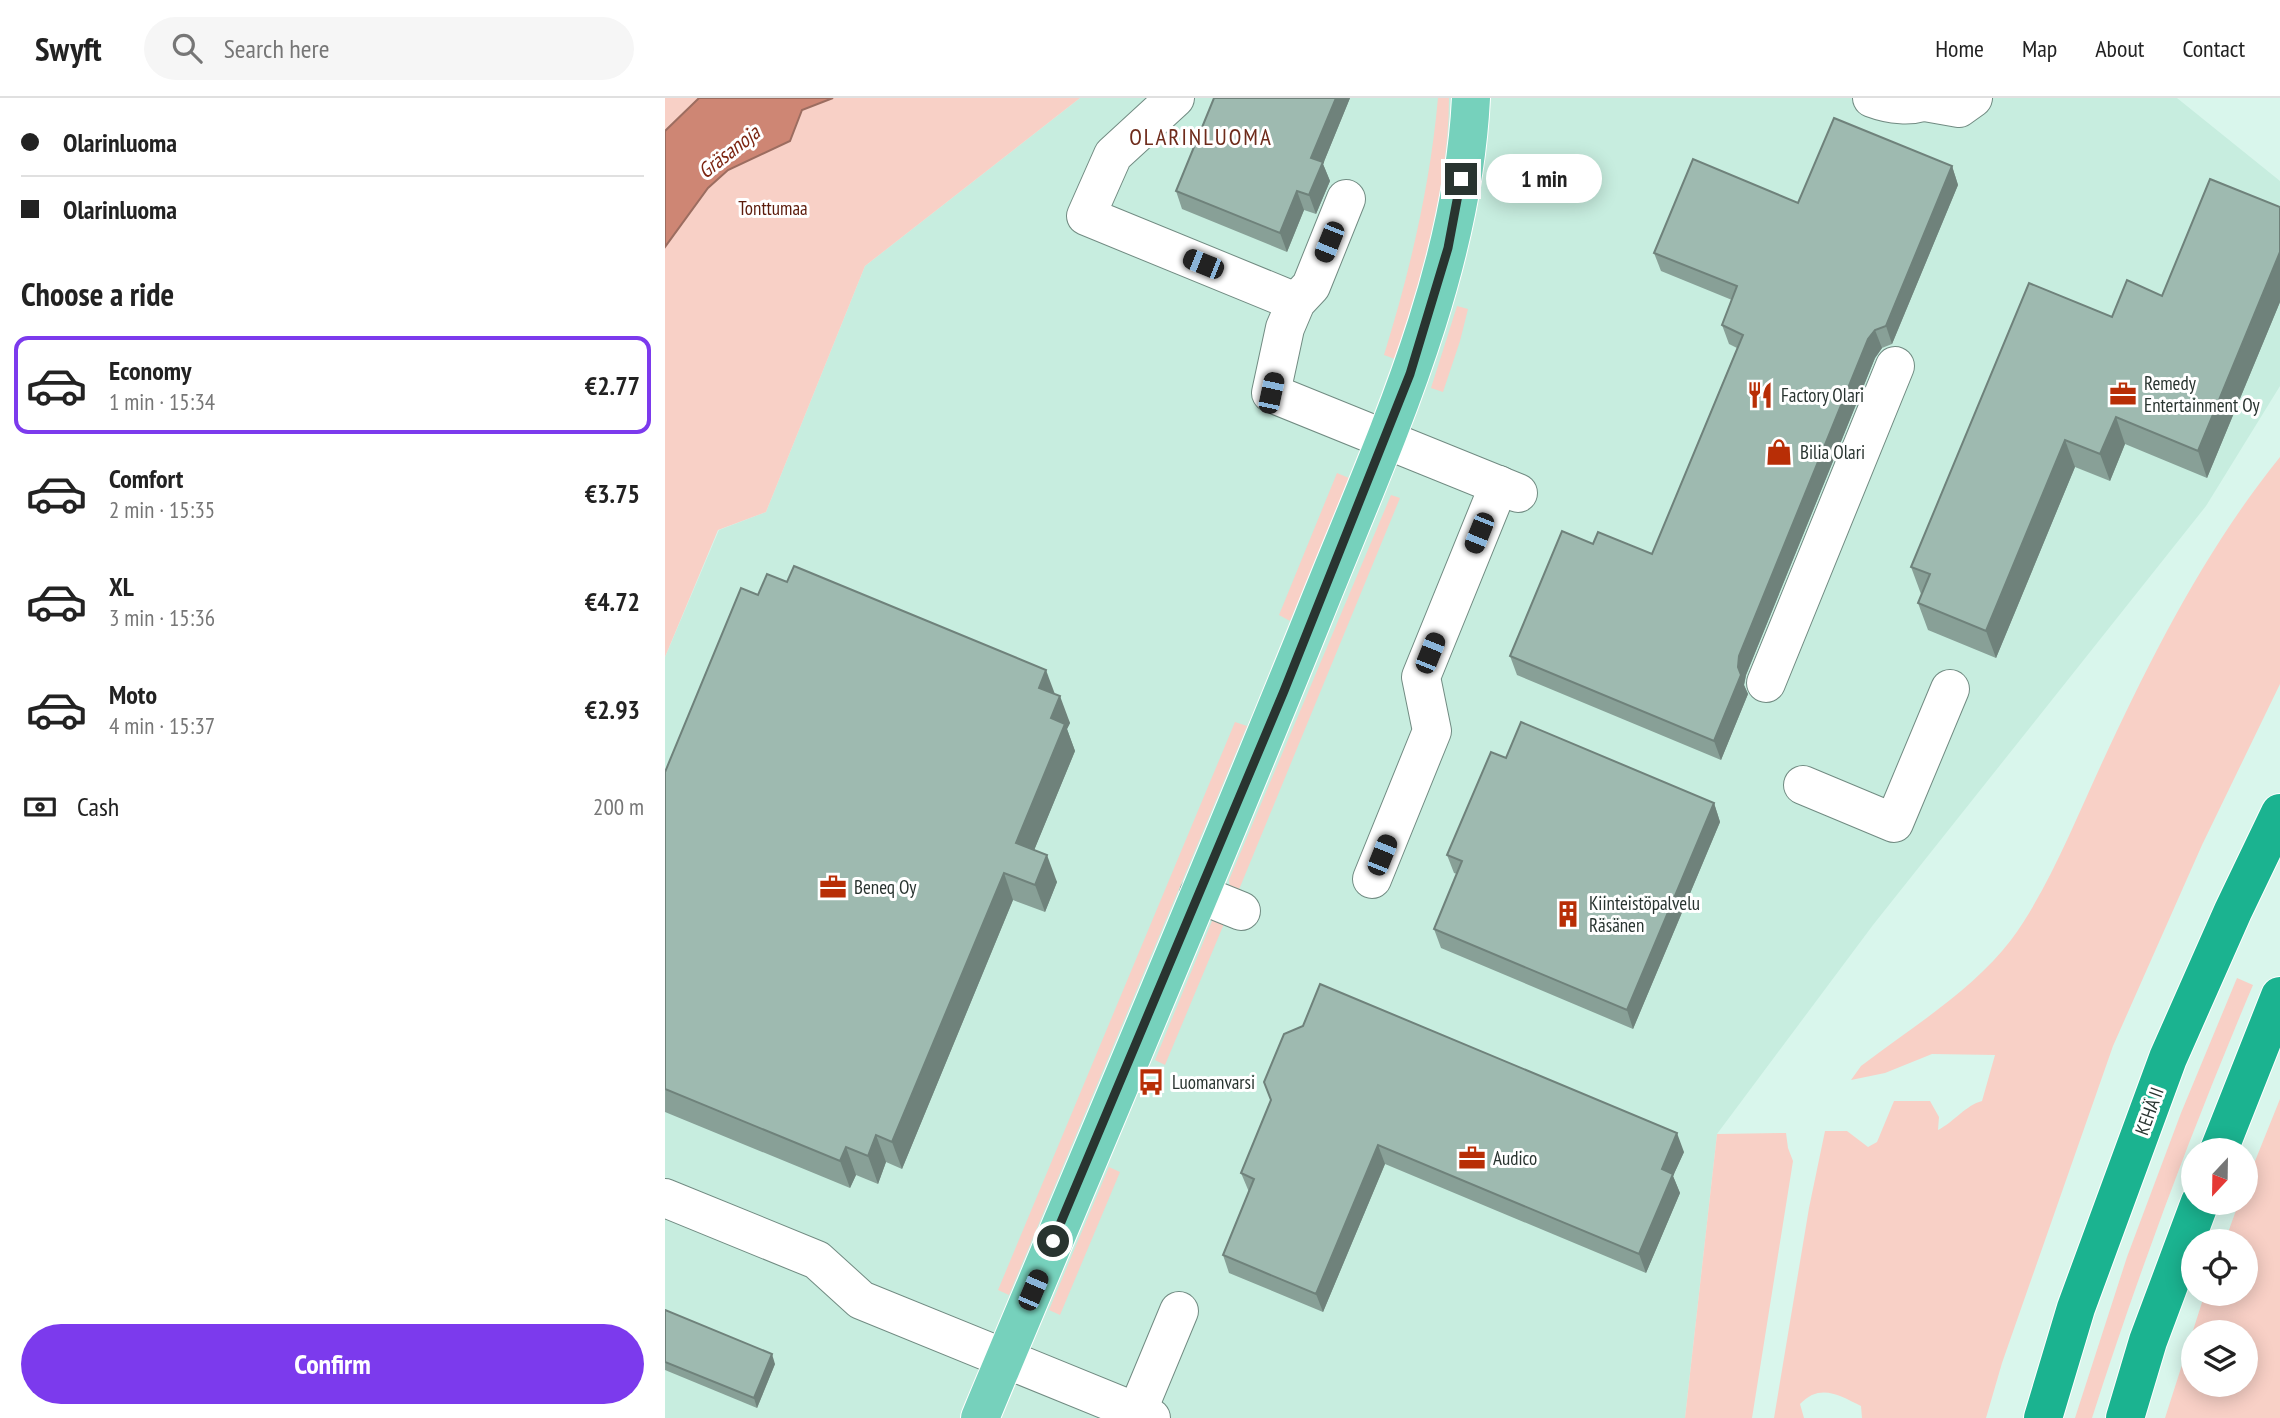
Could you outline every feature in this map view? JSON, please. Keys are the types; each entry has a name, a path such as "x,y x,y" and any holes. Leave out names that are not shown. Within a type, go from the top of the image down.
{"highway":[{"name":"KEHÄ II","path":"2043,1418 2076,1308 2168,1058 2280,813"},
{"path":"2224,1138 2280,996"},
{"path":"2125,1418 2148,1340 2195,1215"}],"main road":[{"path":"980,1418 1199,894 1410,374 1448,248 1469,133 1471,98"}],"lane":[{"path":"1175,98 1113,155 1086,215 1296,302"},
{"path":"1872,98 1891,105 1927,100 1959,108 1973,98"},
{"path":"1346,198 1311,286 1296,302 1285,328 1271,393 1508,489 1421,677 1432,731 1372,880"},
{"path":"1766,683 1895,366"},
{"path":"1803,785 1894,823 1950,689"},
{"path":"1199,894 1241,911"},
{"path":"665,1198 817,1260 861,1300 1144,1415 1179,1311"}],"shaded area":[{"path":"1080,98 2177,98 2280,181 2280,386 2206,506 1873,925 1717,1134 1685,1418 665,1418 665,657 719,530 766,512 865,266"}],"green space":[{"name":"Tonttumaa","path":"665,98 1080,98 865,266 766,512 718,530 665,657"},
{"path":"1438,98 1449,98 1448,131 1439,197 1424,263 1395,359 1384,355 1418,228"},
{"path":"1457,306 1468,309 1443,392 1431,388"},
{"path":"2280,457 2280,684 2202,845 2113,1046 2002,1363 1986,1418 1862,1418 1861,1406 1837,1395 1822,1393 1807,1398 1800,1404 1804,1418 1774,1418 1809,1208 1825,1131 1847,1131 1868,1147 1877,1142 1894,1101 1930,1101 1939,1117 1938,1130 1982,1101 1995,1055 1932,1054 1885,1073 1851,1080 1861,1066 1960,992 2011,940 2049,877 2120,725 2181,605 2227,529"},
{"path":"1337,473 1349,478 1290,621 1279,615"},
{"path":"1391,495 1400,498 1238,892 1230,889 1229,880"},
{"path":"1235,722 1247,726 1009,1295 998,1290"},
{"path":"1217,917 1226,919 1165,1065 1155,1060 1212,921"},
{"path":"2237,978 2253,985 2192,1138 2181,1138 2181,1166 2092,1418 2075,1418 2127,1257 2181,1113"},
{"path":"2280,1099 2280,1418 2165,1418 2181,1368 2181,1397 2258,1397 2258,1320 2196,1320 2201,1306 2258,1306 2258,1229 2229,1229 2234,1215 2258,1215 2258,1154"},
{"path":"1786,1133 1793,1161 1752,1418 1685,1418 1717,1134"},
{"path":"1109,1167 1120,1172 1060,1315 1049,1310"}],"water":[{"name":"Gräsanoja","path":"699,98 833,98 802,110 790,141 728,170 708,188 665,247 665,131"}],"building":[{"path":"1214,98 1336,98 1311,158 1323,162 1309,195 1297,191 1280,233 1176,191"},
{"name":"Bilia Olari","path":"1834,118 1952,166 1886,326 1875,330 1868,339 1739,656 1738,667 1741,675 1714,741 1510,656 1562,531 1593,544 1598,532 1652,554 1743,335 1722,325 1737,286 1654,253 1693,159 1798,203"},
{"name":"Remedy Entertainment Oy","path":"2210,179 2280,207 2280,252 2198,451 2116,417 2100,454 2065,440 1986,631 1918,603 1930,574 1911,567 2029,283 2112,317 2127,280 2162,296"},
{"name":"Beneq Oy","path":"794,566 1046,670 1039,688 1060,696 1051,718 1065,724 1016,843 1047,855 1035,885 1004,873 892,1142 876,1135 868,1156 846,1147 840,1161 665,1089 665,772 741,588 758,595 767,574 787,582"},
{"name":"Kiinteistöpalvelu Räsänen","path":"1521,722 1714,803 1627,1010 1434,929 1462,861 1447,855 1491,752 1506,758"},
{"name":"Audico","path":"1320,984 1677,1133 1662,1169 1673,1174 1639,1254 1378,1145 1316,1294 1223,1255 1254,1179 1241,1173 1271,1100 1264,1082 1284,1034 1303,1026"},
{"path":"665,1310 772,1354 754,1398 665,1362"}],"place":[{"name":"Remedy Entertainment Oy","path":"2123,394"},
{"name":"Factory Olari","path":"1760,395"},
{"name":"Bilia Olari","path":"1779,452"},
{"name":"Beneq Oy","path":"833,887"},
{"name":"Kiinteistöpalvelu Räsänen","path":"1568,914"},
{"name":"Luomanvarsi","path":"1151,1082"},
{"name":"Audico","path":"1472,1158"}],"district":[{"name":"OLARINLUOMA","path":"1201,137"}],"route":[{"path":"1053,1241 1284,691 1410,374 1448,248 1461,179"}]}
